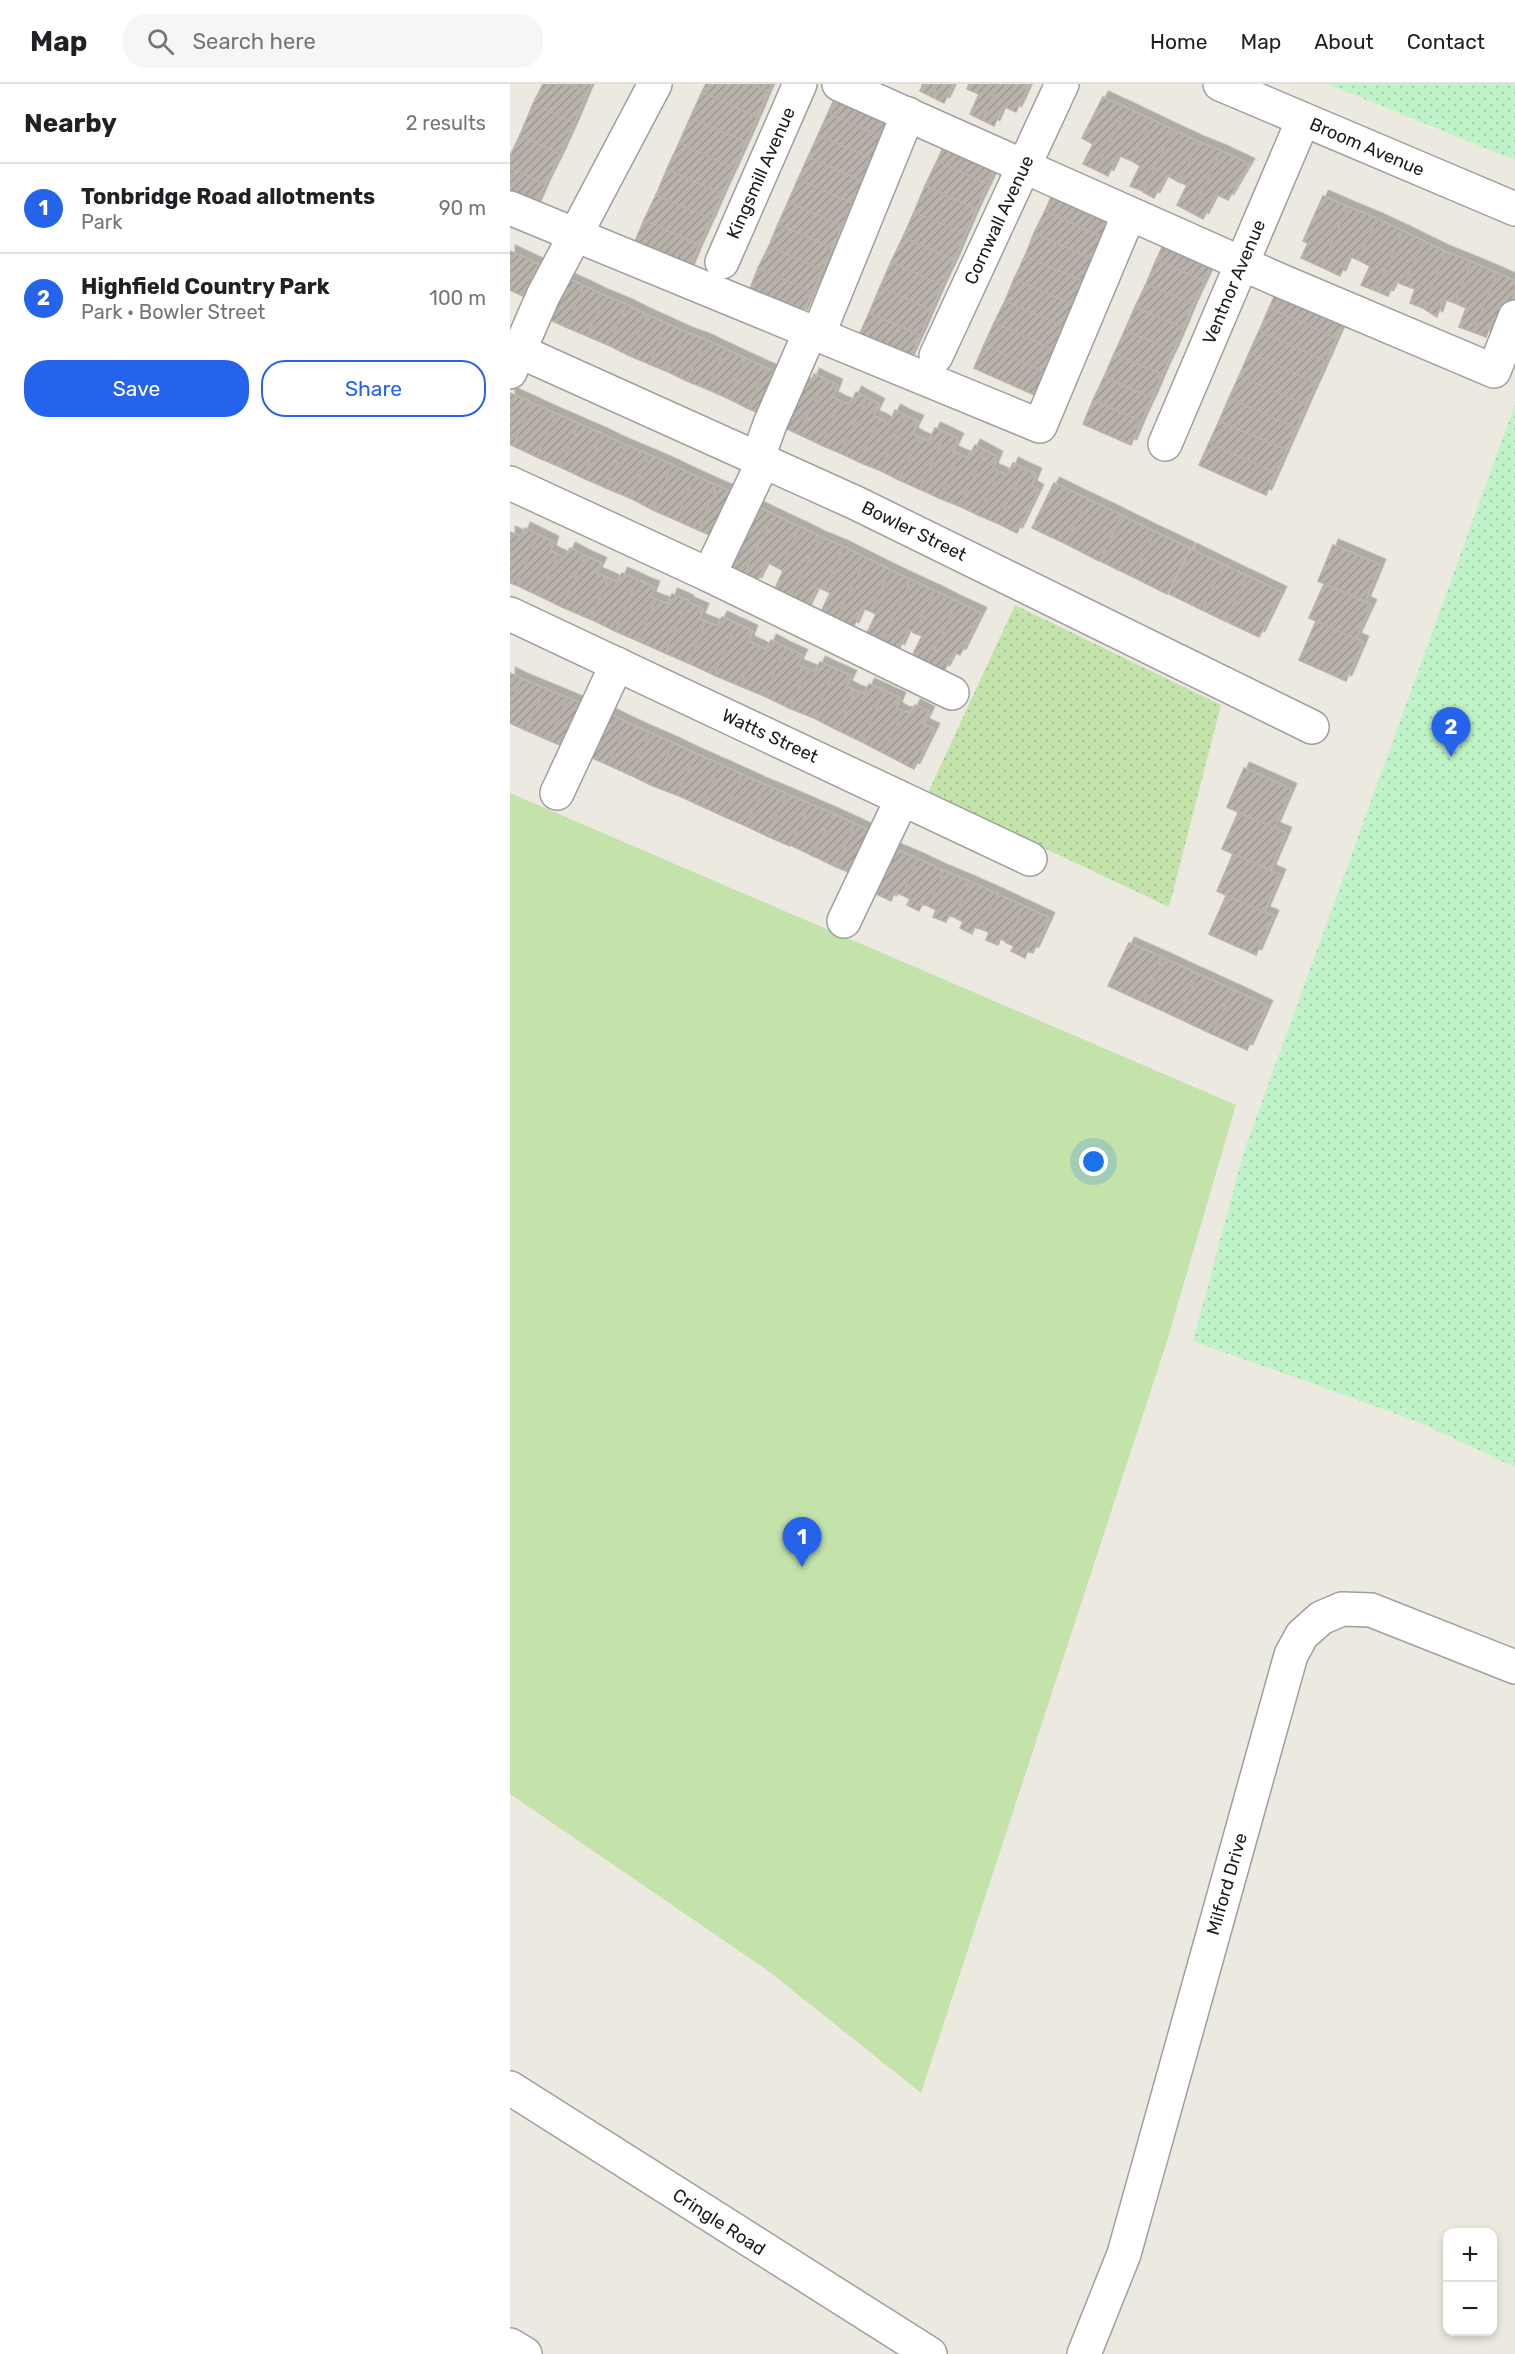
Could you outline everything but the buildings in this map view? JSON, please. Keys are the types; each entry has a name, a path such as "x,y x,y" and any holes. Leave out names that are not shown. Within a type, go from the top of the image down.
{"street":[{"path":"513,357 655,84"},
{"name":"Kingsmill Avenue","path":"722,262 800,84"},
{"path":"839,84 1241,263 1494,371 1515,317"},
{"name":"Cornwall Avenue","path":"936,356 1062,84"},
{"name":"Broom Avenue","path":"1220,84 1515,209"},
{"path":"709,575 760,461 770,424 815,332 908,114"},
{"name":"Ventnor Avenue","path":"1166,444 1303,120"},
{"path":"510,208 575,237 815,332 1040,426 1129,213"},
{"name":"Bowler Street","path":"513,357 856,503 1312,727"},
{"path":"510,483 709,575 952,693"},
{"name":"Watts Street","path":"510,614 1030,859"},
{"path":"557,793 617,664"},
{"path":"844,921 902,799"},
{"name":"Milford Drive","path":"1084,2354 1124,2254 1291,1655 1302,1635 1321,1618 1342,1609 1371,1610 1515,1666"},
{"name":"Cringle Road","path":"510,2088 930,2354"},
{"path":"510,2345 525,2354"}],"green space":[{"path":"1327,84 1515,84 1515,160"},
{"path":"1515,404 1515,1467 1416,1421 1193,1341 1244,1151"},
{"path":"1015,605 1221,705 1169,907 928,793"},
{"path":"510,793 1236,1105 1167,1341 921,2093 767,1970 510,1794"}],"place":[{"name":"Highfield Country Park","path":"1451,757"},
{"name":"Tonbridge Road allotments","path":"802,1567"}]}
